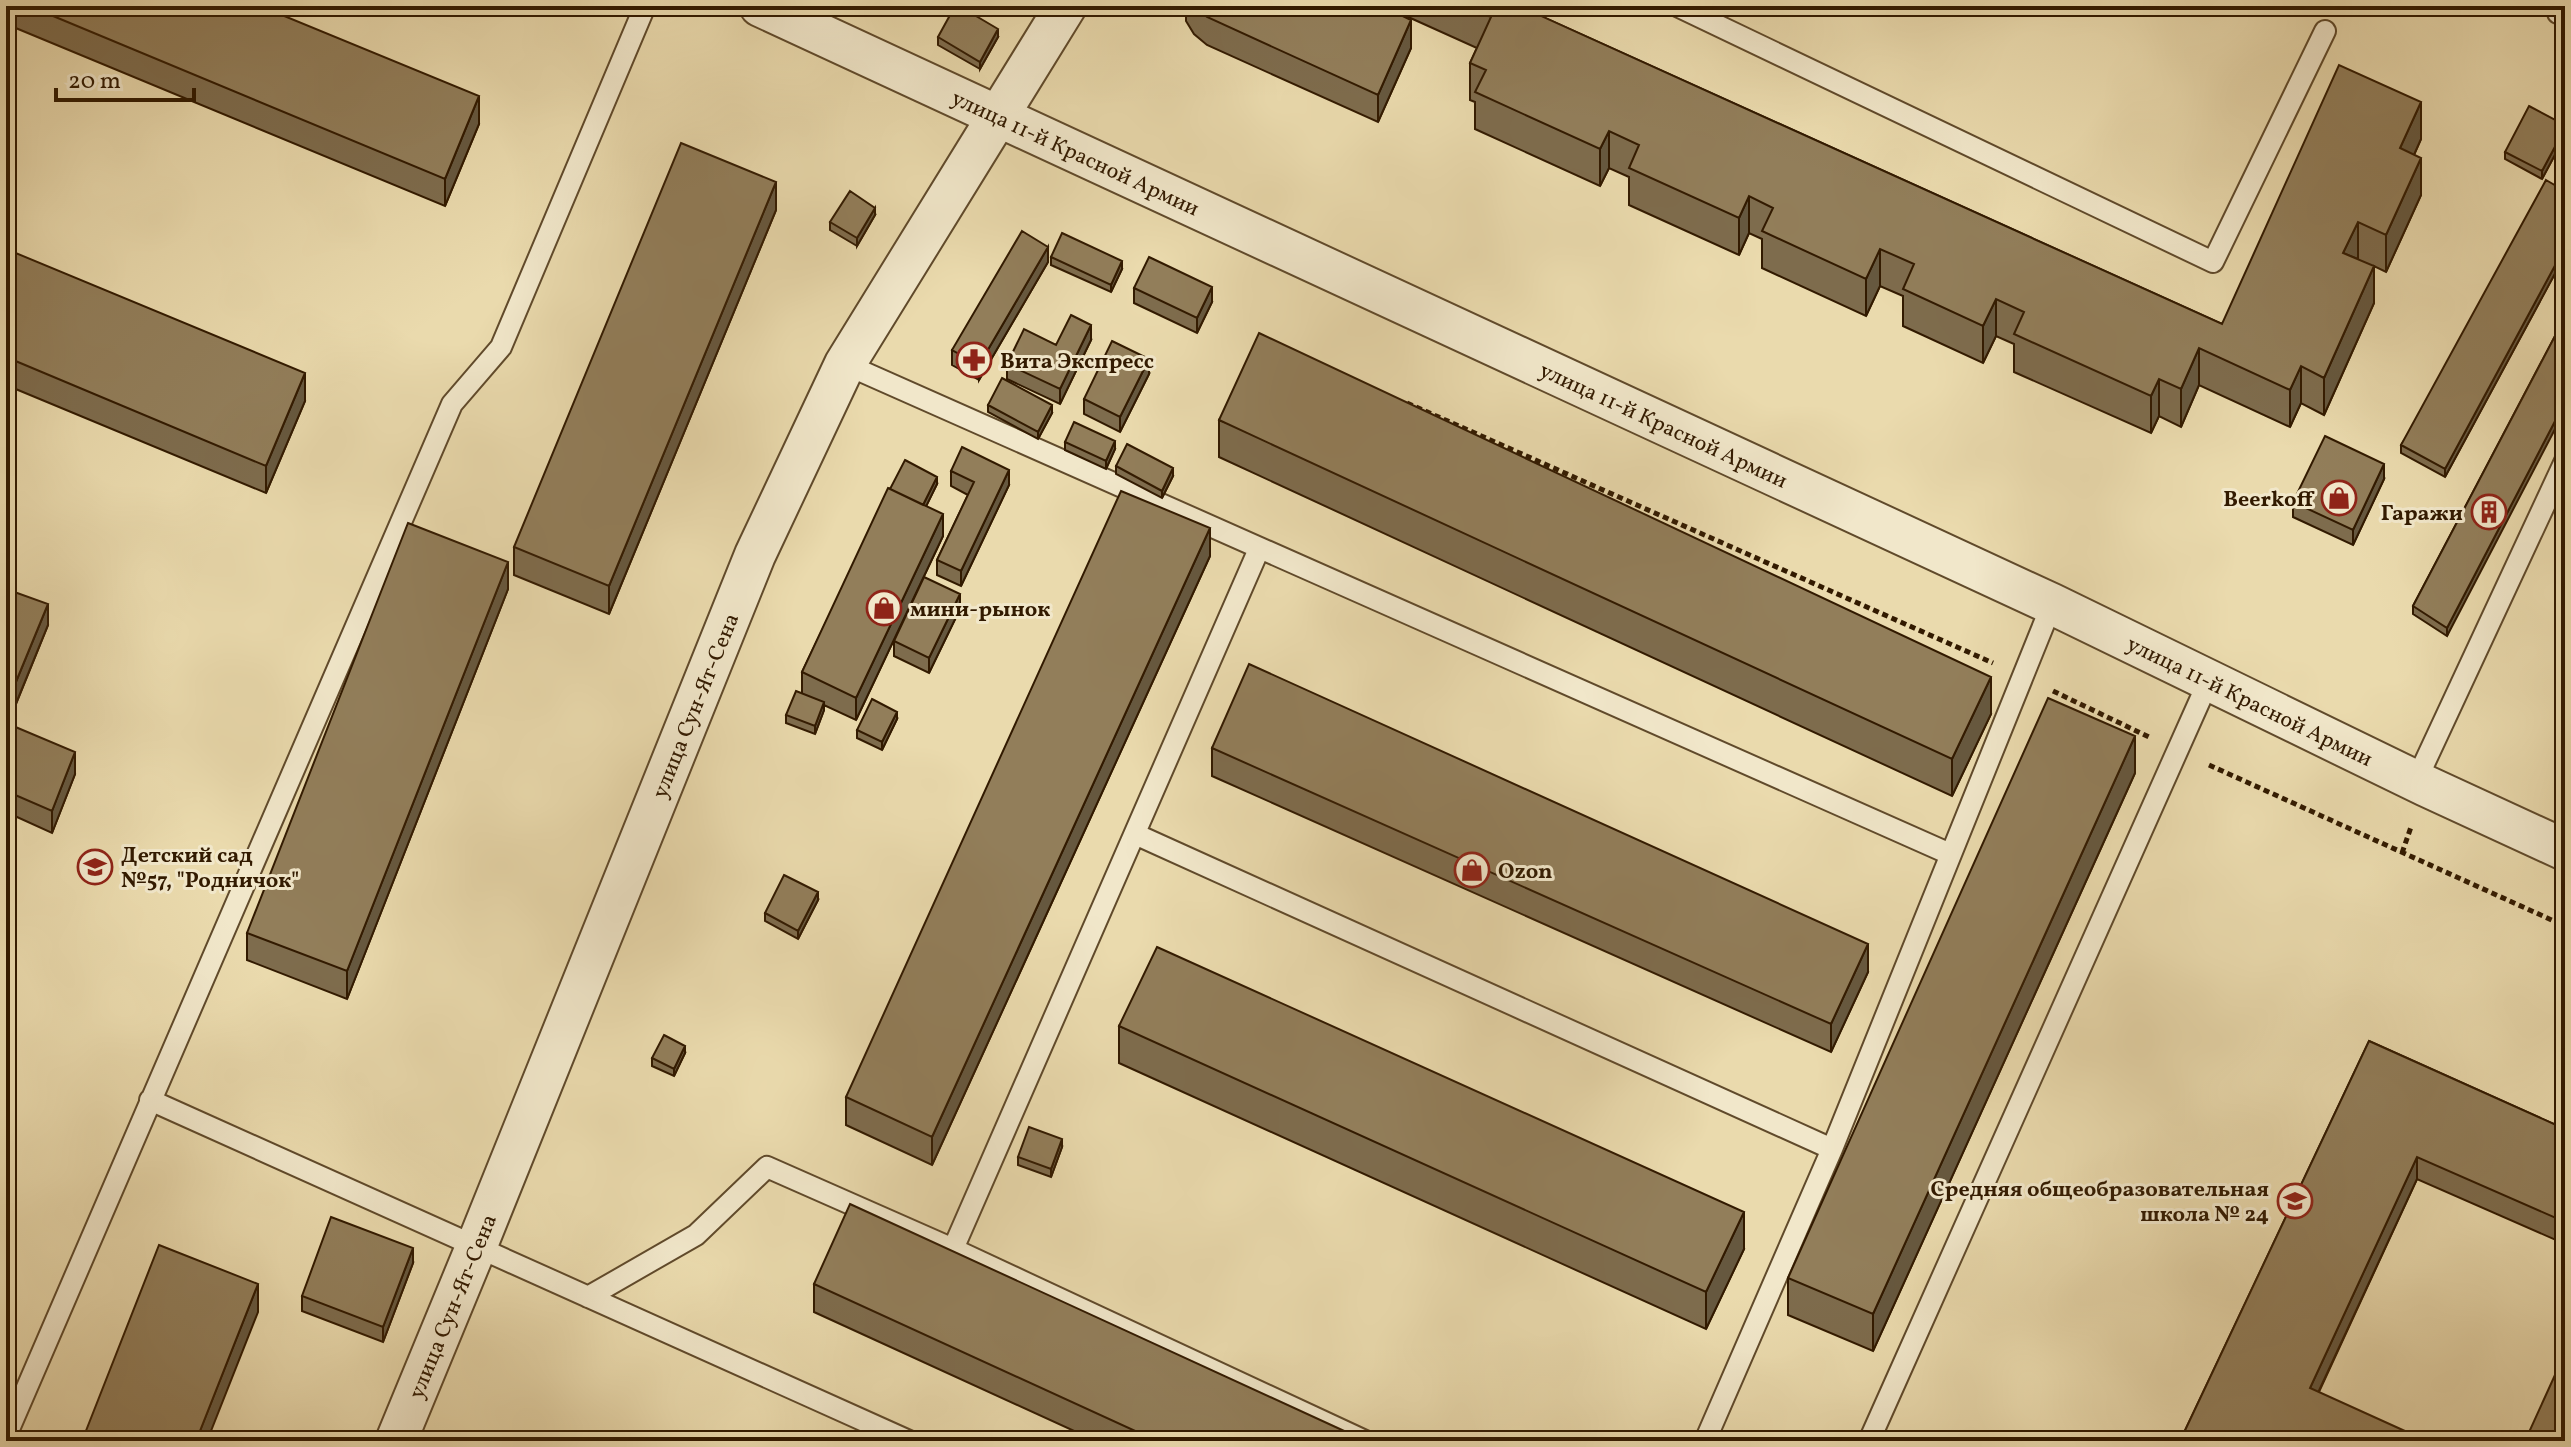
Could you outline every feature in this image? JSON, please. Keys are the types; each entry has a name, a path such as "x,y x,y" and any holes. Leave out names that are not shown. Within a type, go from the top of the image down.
{"street":[{"name":"улица 11-й Красной Армии","path":"760,6 2052,604 2565,850"},
{"name":"улица Сун-Ят-Сена","path":"396,1441 755,555 845,364 1066,6"}],"lane":[{"path":"6,1436 452,404 501,347 645,6"},
{"path":"1677,6 2213,262 2325,31"},
{"path":"845,364 1950,854"},
{"path":"2416,781 2565,461"},
{"path":"953,1249 1259,549"},
{"path":"1705,1441 1832,1149 2052,604"},
{"path":"1869,1441 2209,680"},
{"path":"1135,834 1832,1149"},
{"path":"150,1100 909,1441"},
{"path":"588,1297 696,1235 767,1167 953,1249 1365,1441"}],"path":[{"path":"1401,400 2024,677 2178,751 2565,926"}],"building":[{"path":"29,6 260,6 479,96 445,179"},
{"path":"955,6 998,29 980,62 938,37"},
{"path":"1194,6 1382,6 1411,20 1378,95 1207,17"},
{"path":"1466,6 1519,6 2222,324 2339,65 2421,102 2400,148 2421,158 2386,235 2358,222 2343,253 2374,266 2324,378 2301,366 2290,390 2199,348 2181,389 2159,379 2151,396 2014,334 2024,312 1996,299 1983,326 1903,289 1914,264 1880,249 1866,279 1762,231 1773,208 1749,196 1739,218 1629,168 1639,145 1609,131 1600,149 1475,92 1486,70 1470,63 1491,17"},
{"path":"2529,106 2565,125 2542,171 2505,152"},
{"path":"681,143 776,182 609,586 514,547"},
{"path":"2546,180 2565,191 2565,247 2445,469 2401,445"},
{"path":"850,191 875,208 857,238 830,222"},
{"path":"1022,231 1048,247 979,365 952,350"},
{"path":"1062,233 1122,261 1111,285 1051,257"},
{"path":"6,249 305,373 266,466 6,357"},
{"path":"1149,257 1212,287 1197,318 1134,288"},
{"path":"1071,315 1091,325 1060,389 1007,364 1024,329 1056,345"},
{"name":"Гаражи","path":"2565,317 2565,402 2447,628 2413,606"},
{"path":"1259,333 1991,677 1952,759 1219,420"},
{"path":"1112,341 1149,359 1120,417 1084,399"},
{"path":"1002,378 1052,405 1038,432 988,405"},
{"path":"1074,422 1115,441 1106,461 1065,442"},
{"name":"Beerkoff","path":"2325,436 2384,464 2353,530 2293,502"},
{"path":"1127,444 1173,468 1162,491 1116,466"},
{"path":"962,447 1009,470 961,571 937,560 974,482 951,471"},
{"path":"905,460 937,477 923,505 890,489"},
{"path":"888,488 943,514 856,698 802,672"},
{"path":"1121,491 1210,528 932,1137 846,1097"},
{"path":"408,523 508,562 347,971 247,933"},
{"path":"924,577 960,594 929,658 894,641"},
{"path":"6,589 48,604 6,706"},
{"path":"1249,664 1868,944 1831,1024 1212,748"},
{"path":"796,691 824,702 815,726 786,715"},
{"path":"2048,698 2135,736 1873,1314 1788,1278"},
{"path":"872,699 897,712 882,742 857,730"},
{"path":"6,723 75,752 52,811 6,791"},
{"path":"784,875 818,892 798,931 765,913"},
{"path":"1157,947 1744,1212 1706,1292 1119,1026"},
{"path":"664,1035 685,1046 674,1069 652,1058"},
{"path":"2369,1041 2565,1129 2565,1222 2417,1157 2310,1388 2427,1441 2180,1441"},
{"path":"1029,1127 1062,1139 1051,1169 1018,1157"},
{"path":"850,1204 1366,1441 1157,1441 814,1284"},
{"path":"331,1217 413,1248 383,1327 302,1296"},
{"path":"159,1245 258,1284 196,1441 82,1441"},
{"path":"2565,1353 2565,1441 2525,1441"}],"place":[{"name":"Вита Экспресс","path":"974,360"},
{"name":"Beerkoff","path":"2339,498"},
{"name":"Гаражи","path":"2489,512"},
{"name":"мини-рынок","path":"884,608"},
{"name":"Детский сад №57, \"Родничок\"","path":"95,867"},
{"name":"Ozon","path":"1472,870"},
{"name":"Средняя общеобразовательная школа № 24","path":"2295,1201"}]}
